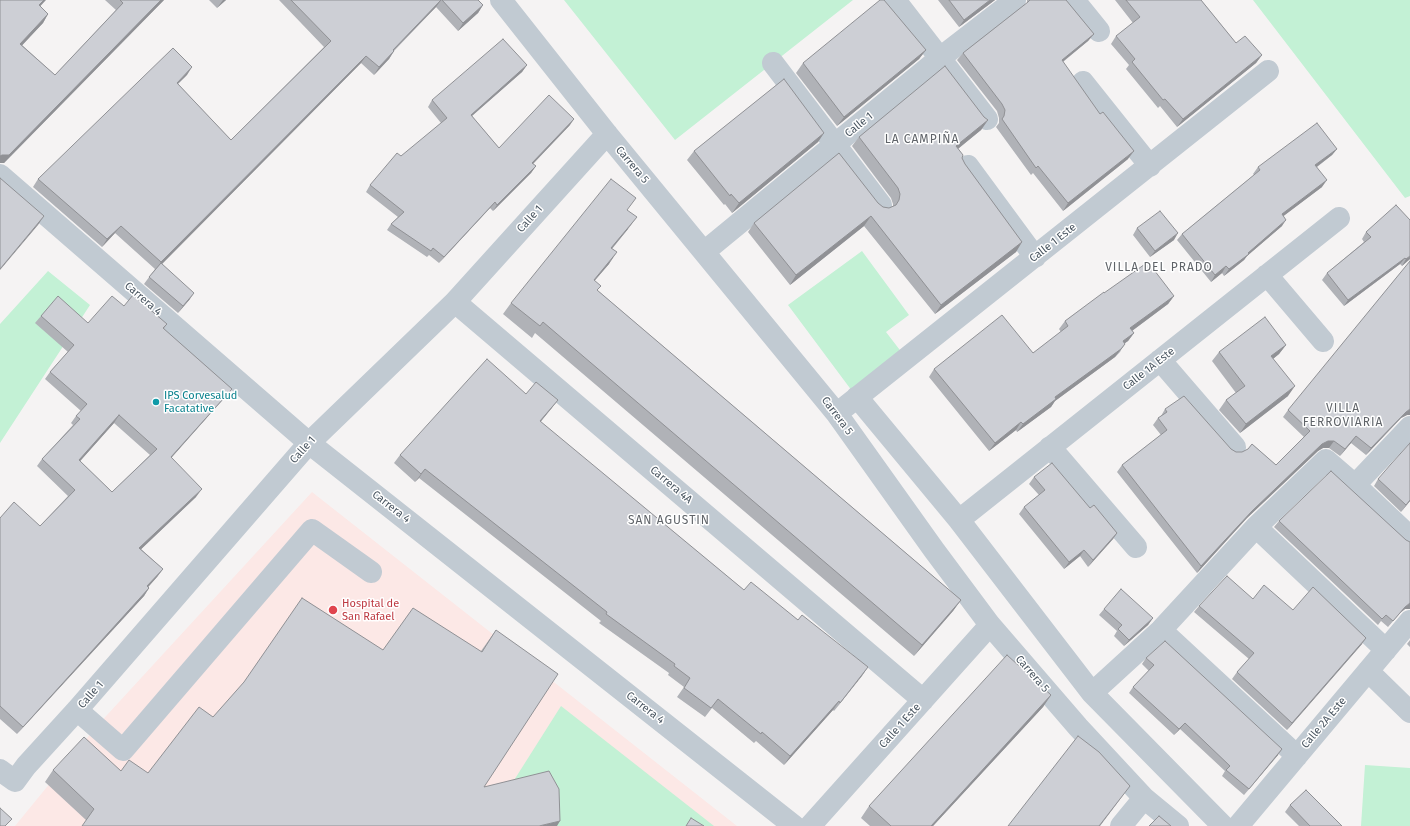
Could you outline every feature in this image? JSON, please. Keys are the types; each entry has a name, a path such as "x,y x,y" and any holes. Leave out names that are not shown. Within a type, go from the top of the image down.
{"street":[{"name":"Carrera 5","path":"501,0 607,134 837,414 990,625 1078,727 1144,798 1178,826"},
{"path":"896,0 987,118"},
{"name":"Calle 1","path":"704,252 940,58 1014,0"},
{"path":"1074,0 1099,31"},
{"path":"773,63 836,144 881,206"},
{"name":"Calle 1 Este","path":"837,414 1268,71"},
{"path":"1083,82 1150,166"},
{"name":"Calle 1","path":"8,776 26,766 77,710 309,443 455,302 607,134"},
{"path":"968,166 1035,257"},
{"name":"Carrera 4","path":"0,175 309,443 794,826"},
{"name":"Calle 1A Este","path":"959,520 1338,218"},
{"path":"1267,275 1323,341"},
{"name":"Carrera 4A","path":"455,302 923,700"},
{"path":"1160,360 1235,447"},
{"path":"857,397 959,520 1092,693 1223,826"},
{"path":"1355,485 1410,427"},
{"path":"1050,447 1136,547"},
{"path":"1092,693 1161,630 1256,527 1326,460 1410,537"},
{"path":"1256,527 1386,650"},
{"path":"77,710 123,750 312,530 371,572"},
{"name":"Calle 2A Este","path":"1238,826 1410,621"},
{"name":"Calle 1 Este","path":"810,826 990,625"},
{"path":"1161,630 1297,756"},
{"path":"1368,671 1410,712"},
{"path":"1121,826 1144,798"}],"shaded area":[{"name":"Hospital de San Rafael","path":"312,492 737,826 15,826 96,727"}],"green space":[{"path":"564,0 853,0 675,140"},
{"path":"1253,0 1410,0 1410,196 1405,198"},
{"path":"862,251 909,315 886,332 906,358 855,395 788,305"},
{"path":"48,271 90,305 0,443 0,324"},
{"path":"561,706 714,826 552,826 511,785"},
{"path":"1365,765 1410,768 1410,826 1361,826"}],"building":[{"path":"0,0 44,0 39,5 48,14 20,44 55,75 123,3 120,0 161,0 9,155 0,156"},
{"path":"291,0 441,0 393,50 394,51 379,67 366,56 161,262 121,226 107,239 38,179 173,48 192,67 177,83 231,140 331,41"},
{"path":"442,0 478,0 483,5 463,23"},
{"path":"880,0 884,0 926,50 844,117 803,63"},
{"path":"949,0 990,0 964,20"},
{"path":"1030,0 1066,0 1094,34 1062,60 1100,114 1103,112 1134,151 1068,203 1038,166 1036,168 1002,119 1005,110 1002,104 963,53"},
{"path":"1126,0 1201,0 1236,43 1245,36 1262,55 1183,119 1165,99 1163,100 1132,62 1135,59 1116,36 1140,17"},
{"path":"503,39 527,65 471,115 499,148 549,95 574,119 532,163 536,166 497,205 495,202 444,257 433,248 431,251 391,224 404,212 370,185 397,153 401,156 447,118 432,100"},
{"path":"945,66 984,117 988,120 956,146 963,155 962,158 965,164 1022,242 941,305 871,216 796,275 754,223 839,153 878,203 883,207 889,208 896,205 900,194 898,188 859,137"},
{"path":"784,79 824,133 739,203 731,194 730,196 694,151"},
{"path":"1317,123 1337,149 1315,165 1327,180 1282,214 1286,220 1248,253 1249,254 1229,269 1226,266 1215,275 1182,234 1260,170 1258,167"},
{"path":"0,178 44,216 0,269"},
{"path":"611,179 636,198 627,210 637,217 611,248 617,252 594,280 601,286 597,290 961,600 922,645 543,322 540,326 511,303"},
{"path":"1396,205 1410,220 1410,256 1406,259 1405,258 1348,300 1327,273 1371,237 1366,232"},
{"path":"1160,211 1178,233 1155,251 1137,228"},
{"path":"1410,261 1410,409 1371,448 1356,436 1345,449 1334,441 1328,441 1322,444 1252,511 1201,566 1122,465 1167,430 1158,418 1167,412 1165,409 1184,396 1231,449 1236,452 1242,452 1248,449 1252,444 1276,465 1310,431 1288,410"},
{"path":"1148,262 1174,296 1130,328 1134,333 1123,341 1125,344 1121,349 1055,397 1056,399 1023,424 1021,422 995,443 934,369 1002,315 1033,353 1068,326 1065,321"},
{"path":"161,263 194,293 183,306 149,277"},
{"path":"133,295 167,324 163,328 232,389 171,457 202,489 139,548 163,569 147,586 149,588 23,727 0,706 0,518 14,502 40,526 75,490 42,459 80,419 76,416 87,404 50,372 74,345 41,316 58,296 88,323 112,296 124,306","holes":["119,415 157,449 112,492 79,460"]},
{"path":"1265,317 1286,345 1271,356 1295,386 1246,424 1226,400 1245,386 1219,352"},
{"path":"487,359 526,394 536,382 558,400 540,421 744,590 751,582 798,620 802,615 868,667 840,703 839,701 790,756 762,732 761,734 718,699 711,708 684,688 690,678 674,666 675,664 606,614 607,612 425,469 421,474 400,455"},
{"path":"1410,443 1410,500 1406,505 1378,479"},
{"path":"1052,463 1090,508 1094,505 1117,533 1093,560 1084,550 1069,562 1024,507 1045,490 1034,477"},
{"path":"1331,471 1410,542 1410,603 1393,621 1386,615 1382,619 1279,521"},
{"path":"1227,576 1253,599 1264,585 1293,610 1313,587 1366,638 1292,723 1237,672 1254,653 1199,606"},
{"path":"1121,589 1153,618 1129,640 1118,629 1122,625 1104,609"},
{"path":"302,598 383,650 413,608 482,652 496,630 558,674 484,787 549,771 559,789 560,821 539,826 82,826 94,809 53,770 84,737 121,771 129,760 148,773 199,707 213,717 244,682"},
{"path":"1165,641 1282,749 1249,789 1226,770 1230,766 1185,723 1179,729 1133,687 1154,665 1146,658"},
{"path":"1007,655 1051,695 931,826 891,826 869,806"},
{"path":"1078,736 1099,752 1130,786 1099,826 1008,826"},
{"path":"1306,790 1342,826 1310,826 1290,805"},
{"path":"0,808 12,819 5,826 0,826"},
{"path":"1159,816 1171,826 1149,826"},
{"path":"691,818 704,826 686,826"}],"place":[{"name":"IPS Corvesalud Facatative","path":"156,402"},
{"name":"Hospital de San Rafael","path":"333,610"}],"district":[{"name":"LA CAMPIÑA","path":"922,140"},
{"name":"VILLA DEL PRADO","path":"1159,268"},
{"name":"VILLA FERROVIARIA","path":"1343,416"},
{"name":"SAN AGUSTIN","path":"669,521"}]}
